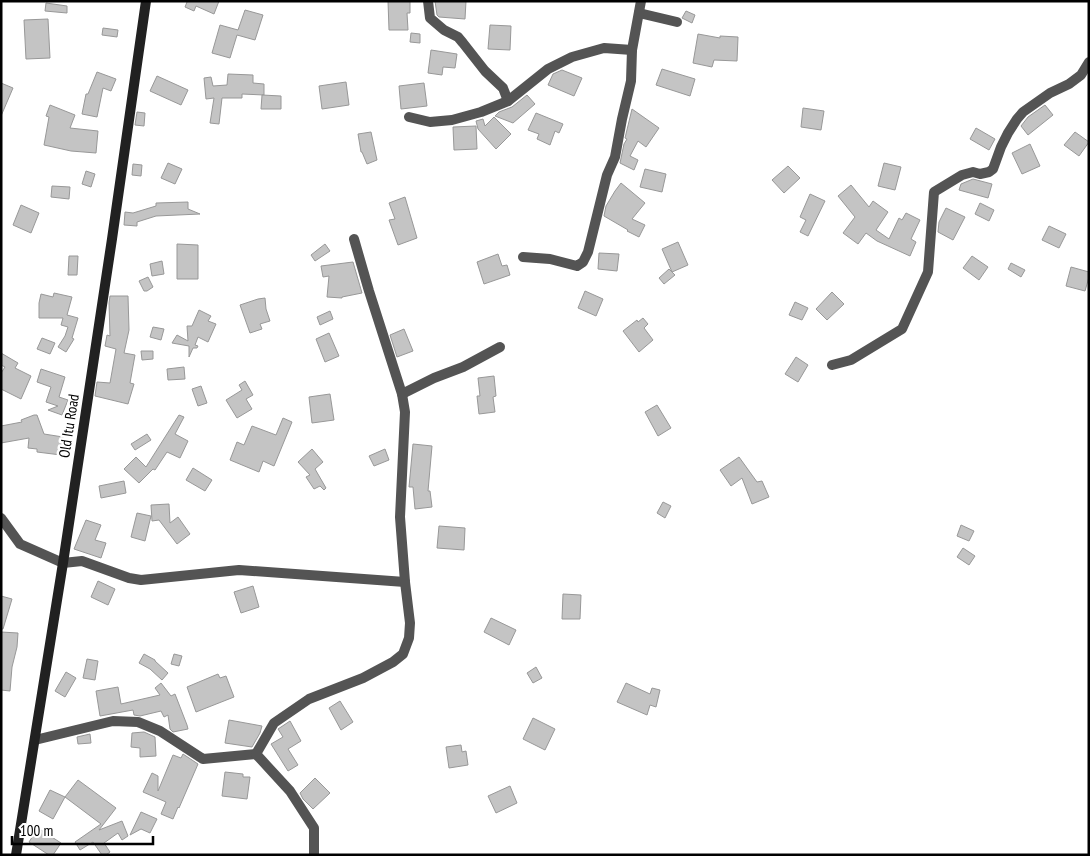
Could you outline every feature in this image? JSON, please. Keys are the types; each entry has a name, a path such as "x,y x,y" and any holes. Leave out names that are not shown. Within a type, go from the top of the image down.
{"street":[{"name":"Old Itu Road","path":"16,855 64,563 146,1"},
{"path":"428,1 430,18 444,30 464,42 485,71 503,88 508,101"},
{"path":"523,257 577,266 584,262 607,175 615,157 631,81 632,50 641,1"},
{"path":"639,13 677,22"},
{"path":"409,117 430,122 452,120 481,112 508,101 548,69 572,56 604,48 632,50"},
{"path":"832,365 851,360 902,329 928,272 934,192 962,175 973,172 980,174 993,169 1008,133 1023,112 1081,75 1089,62"},
{"path":"256,754 274,723 309,699 363,678 393,662 403,654 409,638 410,623 400,517 404,412 402,394 354,239"},
{"path":"402,394 434,378 463,367 500,347"},
{"path":"1,518 20,544 64,563 82,561 129,578 141,580 239,570 405,582"},
{"path":"35,740 113,721 138,722 160,731 203,759 256,754"},
{"path":"256,754 290,791 314,828 314,855"}],"building":[{"path":"185,1 219,1 214,14 196,6 194,11 185,7 187,2"},
{"path":"388,1 410,1 410,13 407,13 408,30 389,30"},
{"path":"435,1 466,1 465,19 439,17"},
{"path":"46,3 67,6 67,13 45,11"},
{"path":"245,10 263,15 255,40 237,35 230,58 212,53 220,25 238,30"},
{"path":"686,11 695,15 692,23 682,18"},
{"path":"48,19 50,58 26,59 24,20"},
{"path":"490,25 511,26 510,50 488,49"},
{"path":"103,28 118,30 117,37 102,35"},
{"path":"411,33 420,34 420,43 410,42"},
{"path":"698,34 720,38 720,36 738,37 737,61 714,60 712,67 693,63"},
{"path":"431,50 457,54 455,68 443,67 442,75 428,73"},
{"path":"662,69 695,79 690,96 656,85"},
{"path":"562,70 582,78 574,96 548,85 553,74"},
{"path":"97,72 116,79 111,91 103,88 97,117 82,114 86,94 88,94"},
{"path":"228,74 253,75 253,83 264,84 264,95 242,94 242,98 222,98 219,124 210,123 214,98 206,99 204,78 211,77 213,86 227,85"},
{"path":"157,76 188,90 181,105 150,91"},
{"path":"346,82 349,105 322,109 319,86"},
{"path":"1,83 13,88 1,116"},
{"path":"424,83 427,106 401,109 399,86"},
{"path":"262,95 281,96 281,109 261,109"},
{"path":"527,95 535,104 513,123 495,116 499,112 512,107"},
{"path":"50,105 75,115 70,128 98,131 96,153 71,151 44,145 49,117 46,116"},
{"path":"1045,105 1053,115 1028,135 1021,126 1028,117"},
{"path":"803,108 824,111 821,130 801,127"},
{"path":"632,109 659,128 646,147 638,141 630,156 638,160 634,170 620,163 627,139 625,138"},
{"path":"137,112 145,113 144,126 135,125"},
{"path":"536,113 563,124 559,133 555,131 550,145 537,139 539,134 528,130"},
{"path":"494,117 511,134 496,149 478,129 476,121 483,119 485,126"},
{"path":"476,126 477,149 454,150 453,127"},
{"path":"976,128 995,139 989,150 970,139"},
{"path":"371,132 377,160 367,164 361,152 358,134"},
{"path":"1075,132 1089,142 1079,156 1064,145"},
{"path":"1030,144 1040,166 1022,174 1012,153"},
{"path":"168,163 182,169 175,184 161,178"},
{"path":"884,163 901,167 895,190 878,186"},
{"path":"133,164 142,165 141,176 132,175"},
{"path":"788,166 800,178 784,193 772,180"},
{"path":"645,169 666,174 662,192 640,187"},
{"path":"86,171 95,174 91,187 82,184"},
{"path":"973,179 992,184 988,198 959,190 961,184"},
{"path":"621,183 645,203 632,219 645,225 639,237 604,216 606,206"},
{"path":"851,185 869,207 873,201 888,212 876,230 889,239 899,218 902,220 906,213 920,220 911,239 916,242 910,256 877,241 866,233 858,244 843,233 855,217 838,196"},
{"path":"52,186 70,187 69,199 51,197"},
{"path":"810,194 825,201 808,236 800,232 806,220 800,217"},
{"path":"405,197 417,238 398,245 389,220 395,219 389,203"},
{"path":"188,202 188,209 200,214 156,216 137,222 137,226 124,225 125,212 133,213 156,206 156,203"},
{"path":"980,203 994,210 989,221 975,214"},
{"path":"21,205 39,213 31,233 13,225"},
{"path":"946,208 965,217 953,240 938,232 939,222"},
{"path":"1049,226 1066,234 1059,248 1042,240"},
{"path":"678,242 688,265 672,272 662,249"},
{"path":"177,244 198,245 198,279 177,279"},
{"path":"325,244 330,251 315,261 311,255"},
{"path":"599,253 619,254 617,271 598,269"},
{"path":"498,254 502,266 507,265 510,275 484,284 477,262"},
{"path":"69,256 78,256 77,275 68,275"},
{"path":"972,256 988,267 979,280 963,268"},
{"path":"162,261 164,274 152,276 150,264"},
{"path":"353,262 362,293 342,298 327,297 329,276 323,277 321,266"},
{"path":"1011,263 1025,270 1021,277 1008,269"},
{"path":"1071,267 1089,272 1085,291 1066,286"},
{"path":"669,269 675,275 664,284 659,278"},
{"path":"148,277 153,287 144,291 139,281"},
{"path":"585,291 603,299 596,316 578,308"},
{"path":"832,292 844,304 827,320 816,309"},
{"path":"54,293 72,297 67,315 78,318 72,338 74,339 66,352 58,347 68,327 61,325 63,318 39,318 41,294 53,297"},
{"path":"110,296 128,296 129,330 124,353 135,355 130,383 134,384 128,404 95,396 97,382 110,383 116,349 105,346 107,335 110,336"},
{"path":"265,298 270,321 260,324 262,329 250,333 240,305"},
{"path":"795,302 808,308 802,320 789,315"},
{"path":"199,310 211,316 208,321 216,324 208,342 198,337 195,345 198,346 193,348 189,357 189,346 172,343 177,335 188,341 187,326 192,326"},
{"path":"330,311 333,319 320,325 317,317"},
{"path":"643,318 648,324 644,328 653,340 639,352 623,331 637,320 638,322"},
{"path":"153,327 164,329 161,340 150,337"},
{"path":"404,329 413,351 397,357 390,335"},
{"path":"329,333 339,356 325,362 316,339"},
{"path":"42,338 55,343 50,354 37,349"},
{"path":"141,351 153,351 153,359 142,360"},
{"path":"1,353 18,363 15,368 31,376 21,399 1,389 1,373 5,367 1,365"},
{"path":"796,357 808,365 798,382 785,374"},
{"path":"184,367 185,379 168,380 167,369"},
{"path":"41,369 65,377 59,397 68,400 62,415 48,410 58,406 46,402 51,387 37,382"},
{"path":"494,376 496,396 493,397 495,412 479,414 478,378"},
{"path":"245,381 253,395 246,399 252,409 237,418 226,400 242,390 239,385"},
{"path":"201,386 207,403 198,406 192,389"},
{"path":"330,394 334,420 312,423 309,397"},
{"path":"657,405 671,428 658,436 645,412"},
{"path":"37,415 44,434 63,437 61,455 37,452 37,449 28,448 29,438 1,443 1,426 22,422 21,420"},
{"path":"179,415 184,417 175,434 188,441 180,458 167,452 155,470 153,469 139,483 124,469 136,457 146,467"},
{"path":"283,418 292,422 274,466 263,461 259,472 230,460 237,442 244,445 252,426 276,435"},
{"path":"147,434 151,440 135,450 131,444"},
{"path":"413,444 432,446 428,491 430,491 432,507 415,509 413,487 409,487"},
{"path":"312,449 323,462 315,469 326,488 324,490 320,486 314,489 306,477 310,475 298,462"},
{"path":"385,449 389,460 374,466 369,456"},
{"path":"739,457 757,482 762,481 769,497 752,504 742,478 731,486 720,470"},
{"path":"193,468 212,480 205,491 186,480"},
{"path":"124,481 126,493 101,498 99,486"},
{"path":"663,502 671,506 665,518 657,513"},
{"path":"169,504 170,523 178,517 190,534 177,544 159,520 152,521 151,505"},
{"path":"137,513 151,516 145,541 131,537"},
{"path":"86,520 101,525 95,540 106,543 101,558 74,549"},
{"path":"961,525 974,531 969,541 957,536"},
{"path":"439,526 465,528 464,550 437,548"},
{"path":"963,548 975,556 969,565 957,557"},
{"path":"98,581 115,589 108,605 91,597"},
{"path":"253,586 259,607 241,613 234,592"},
{"path":"563,594 581,595 580,619 562,619"},
{"path":"1,596 12,599 3,629 1,629"},
{"path":"491,618 516,630 509,645 484,632"},
{"path":"1,632 18,633 10,691 1,690"},
{"path":"144,654 155,660 168,673 162,680 150,669 139,663"},
{"path":"174,654 182,656 179,666 171,664"},
{"path":"87,659 98,661 95,680 83,678"},
{"path":"536,667 542,678 533,683 527,673"},
{"path":"66,672 76,678 65,697 55,691"},
{"path":"218,674 220,678 226,676 234,697 196,712 187,687"},
{"path":"161,683 171,696 175,694 188,729 173,732 170,729 168,715 164,717 161,711 140,716 134,715 133,710 100,716 96,691 118,687 121,704 160,695 155,688"},
{"path":"626,683 650,694 652,688 660,690 656,707 650,705 647,715 617,702"},
{"path":"340,701 353,722 341,730 329,708"},
{"path":"533,718 555,729 545,750 523,739"},
{"path":"229,720 262,726 252,747 225,743"},
{"path":"290,721 301,741 288,749 298,765 288,771 271,744 283,737 278,729"},
{"path":"144,732 155,737 156,756 140,757 140,748 131,747 132,733"},
{"path":"90,734 91,743 78,744 77,737"},
{"path":"461,745 462,752 466,751 468,765 449,768 446,747"},
{"path":"183,754 198,764 173,819 161,814 166,802 143,792 152,773 158,776 158,791 173,755 181,758"},
{"path":"225,772 243,774 243,777 250,777 247,799 222,796"},
{"path":"315,778 330,793 313,809 300,793"},
{"path":"78,780 116,808 99,830 122,821 128,836 122,840 118,833 104,843 110,852 106,855 102,855 93,842 80,850 75,842 101,824 65,797"},
{"path":"510,786 517,803 496,813 488,796"},
{"path":"50,790 65,797 53,819 39,811"},
{"path":"141,812 157,819 150,833 141,829 130,835"},
{"path":"38,828 61,843 53,855 49,855 29,842"}]}
